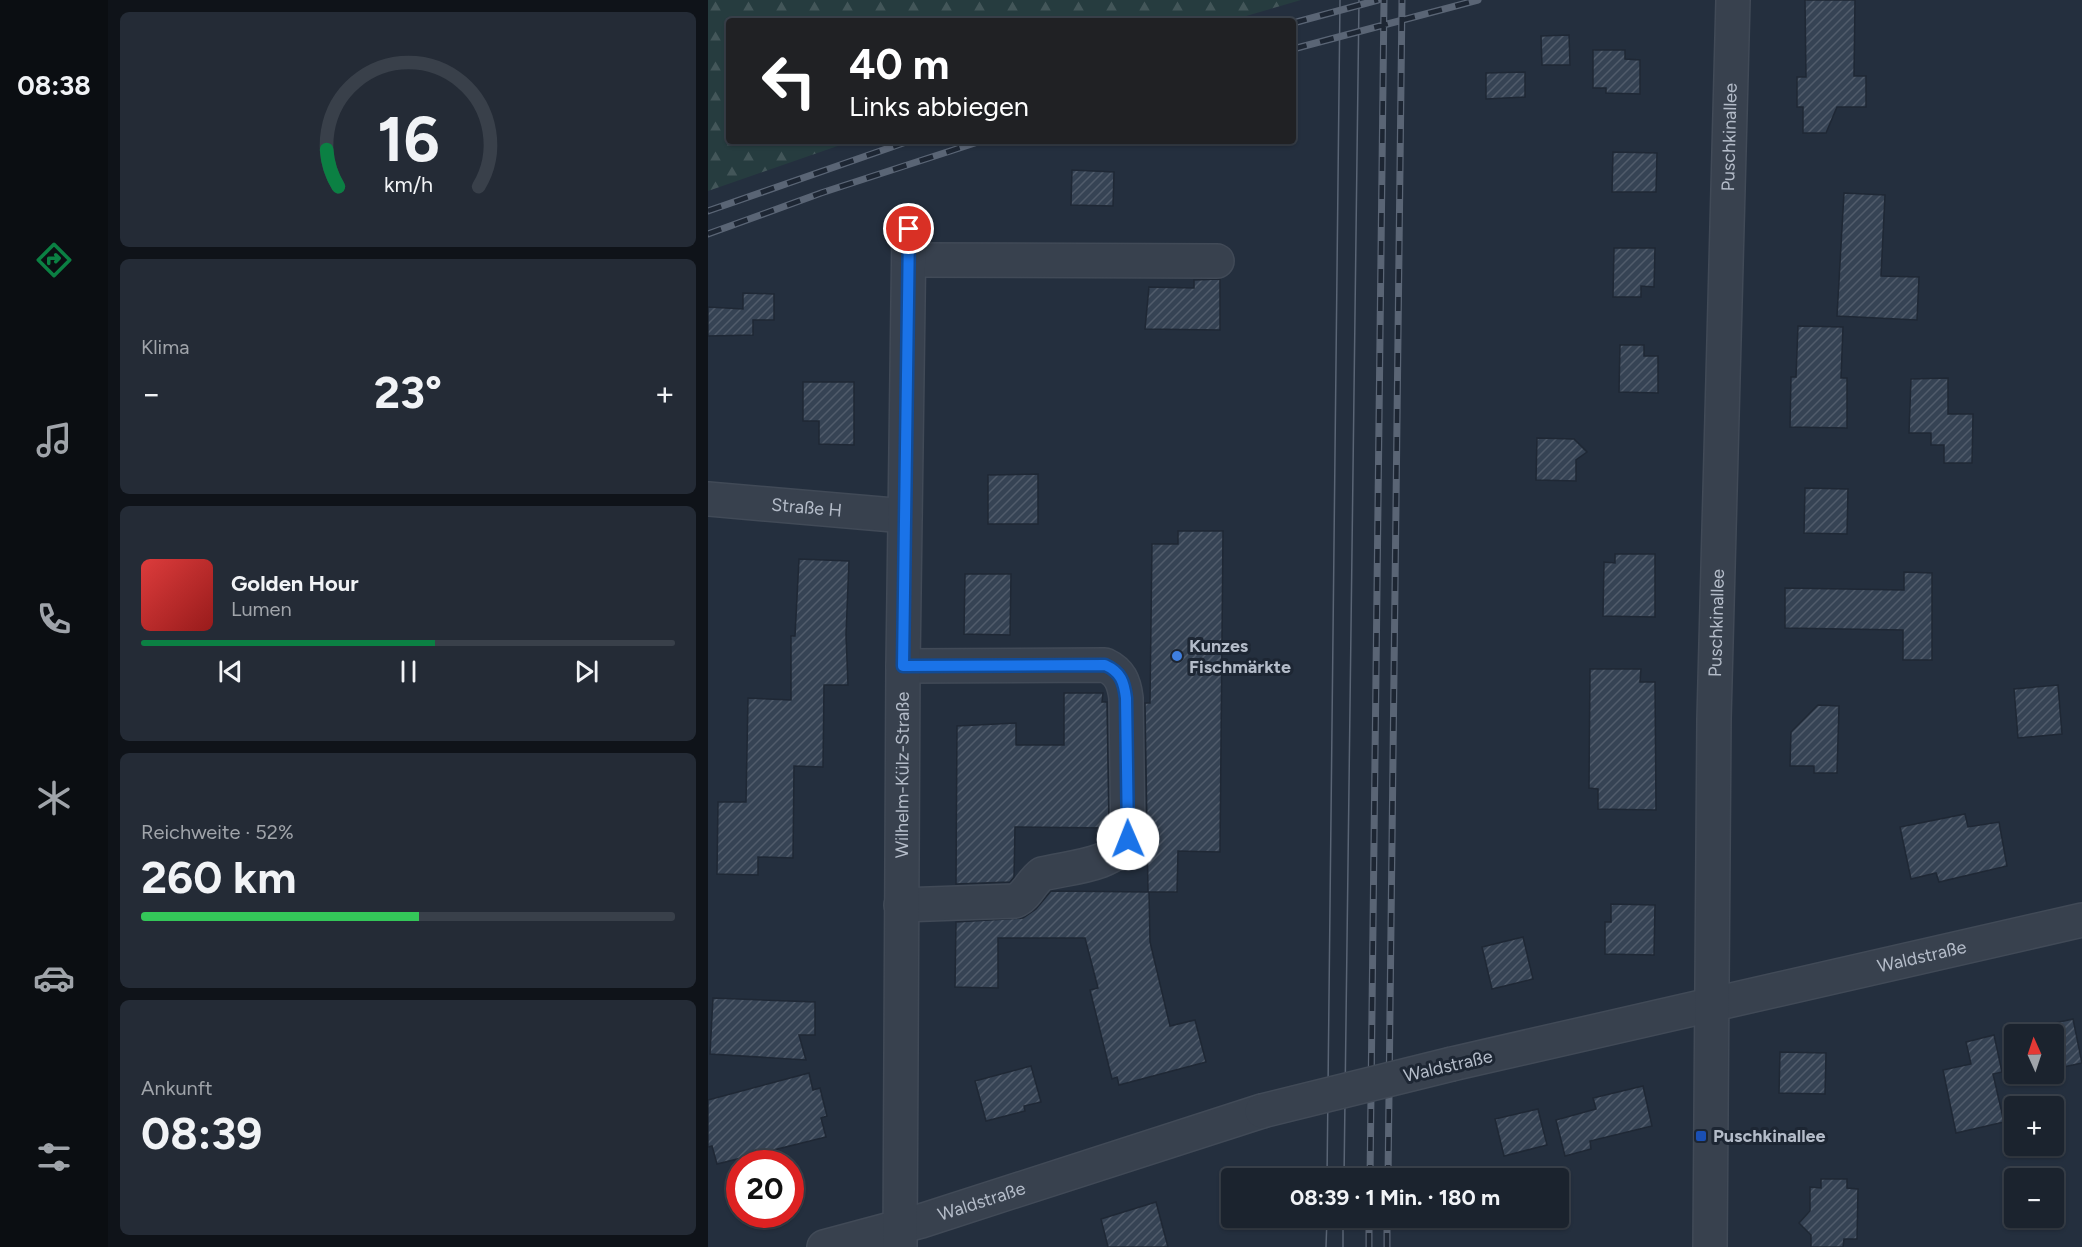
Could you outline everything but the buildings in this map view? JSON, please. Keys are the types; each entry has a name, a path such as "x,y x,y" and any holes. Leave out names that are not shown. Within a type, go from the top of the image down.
{"street":[{"name":"Puschkinallee","path":"1710,1247 1714,719 1733,0"},
{"name":"Wilhelm-Külz-Straße","path":"899,1237 903,666 910,245 1217,261"},
{"name":"Straße H","path":"708,499 905,516"},
{"path":"901,905 1015,901 1022,898 1035,879 1042,874 1113,856 1123,849 1128,839 1126,698 1124,683 1113,669 1105,665 903,666"},
{"name":"Waldstraße","path":"824,1247 899,1237 1262,1111 1452,1064 2082,920"}],"green space":[{"path":"708,0 1301,0 1239,18 726,18 726,144 843,144 708,191"}],"tram line":[{"path":"1327,1168 1340,0"},
{"path":"1344,1168 1359,0"},
{"path":"1326,1247 1327,1228"},
{"path":"1343,1228 1343,1247"}],"railway":[{"path":"1296,22 1378,0"},
{"path":"1370,1168 1384,0"},
{"path":"1388,1168 1402,0"},
{"path":"1296,48 1478,0"},
{"path":"708,211 900,144"},
{"path":"708,234 821,193 972,144"},
{"path":"1369,1228 1369,1247"},
{"path":"1387,1228 1387,1247"}],"place":[{"name":"Kunzes Fischmärkte","path":"1177,656"},
{"name":"Puschkinallee","path":"1701,1136"}],"route":[{"path":"909,229 903,666 1105,665 1113,669 1124,683 1126,698 1128,839"}]}
